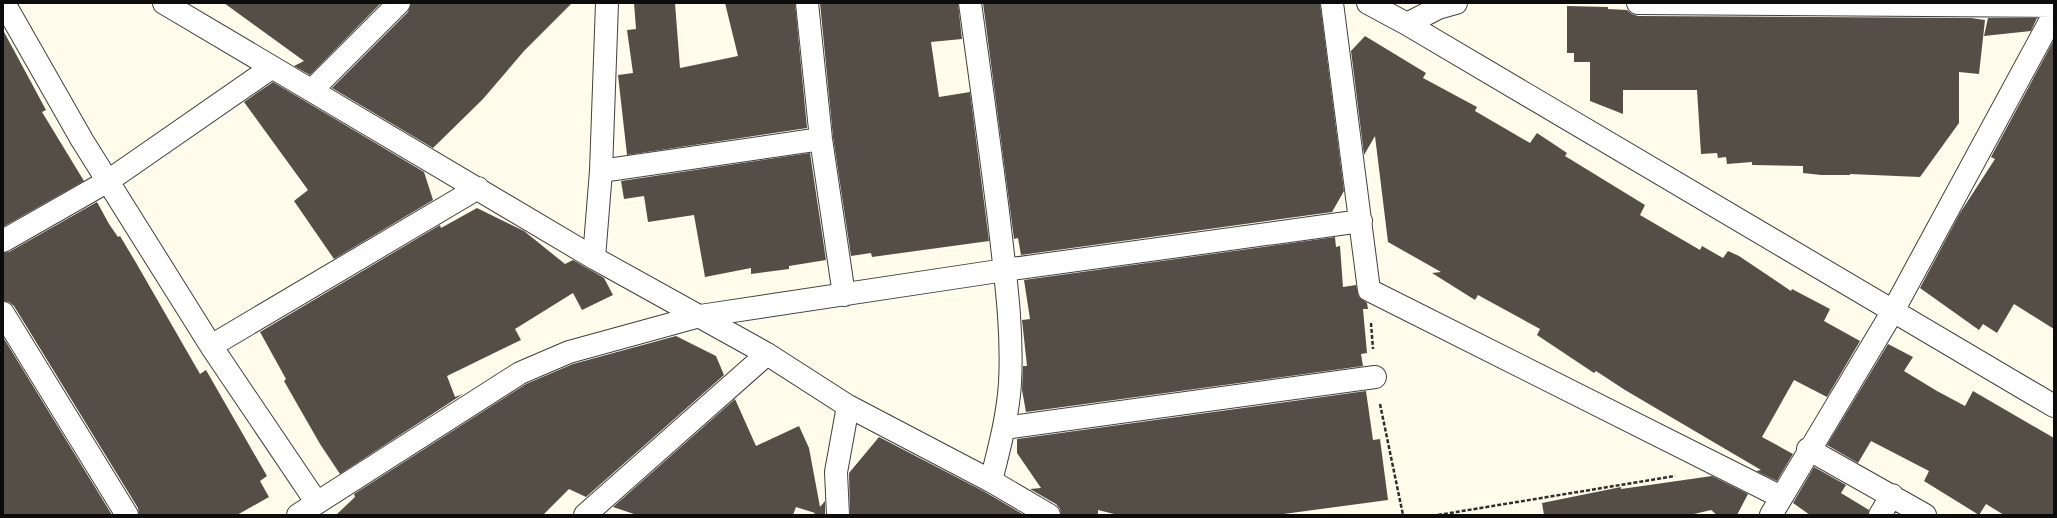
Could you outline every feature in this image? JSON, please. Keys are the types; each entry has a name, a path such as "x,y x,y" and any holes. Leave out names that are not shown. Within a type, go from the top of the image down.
{"street":[{"path":"4,3 70,120 211,346 317,503"},
{"path":"312,90 400,3"},
{"path":"594,258 601,171 607,3"},
{"path":"807,3 821,139 844,294"},
{"path":"970,3 987,121 1005,270 1011,343 1010,384 1004,428 991,481"},
{"path":"1332,3 1369,290 1776,506 1808,449 1893,310 2054,14"},
{"path":"1368,3 1407,24 2054,406"},
{"path":"1407,24 1438,8 1456,3"},
{"path":"1638,3 2054,6"},
{"path":"174,5 271,68 312,90 594,258 767,354 848,406 991,481 1049,515"},
{"path":"3,242 108,181 271,68"},
{"path":"601,171 821,139"},
{"path":"211,346 478,188"},
{"path":"298,515 520,374 569,352 700,316 1005,270 1361,221"},
{"path":"3,313 127,515"},
{"path":"585,515 767,354"},
{"path":"1004,428 1375,377"},
{"path":"838,515 836,472 848,406"},
{"path":"1808,449 1926,515"},
{"path":"1880,515 1892,495"}],"path":[{"path":"1438,515 1678,476"}],"building":[{"path":"224,3 381,3 310,75 294,66 304,61"},
{"path":"411,3 572,3 524,51 483,99 433,148 332,88 408,12"},
{"path":"634,3 675,3 680,68 738,56 725,3 795,3 807,128 627,155 618,75 633,73 627,30 636,29"},
{"path":"820,3 958,3 962,39 931,42 939,97 970,92 989,241 872,257 871,253 851,256 833,137"},
{"path":"983,3 1320,3 1344,191 1332,212 1021,255 1018,238 1014,239"},
{"path":"1567,6 1608,7 1608,9 1627,10 1638,16 1971,18 1985,20 1979,74 1959,72 1959,123 1920,177 1850,174 1821,175 1803,173 1803,166 1752,165 1752,162 1727,164 1726,157 1718,158 1717,153 1701,154 1697,90 1623,90 1623,114 1590,101 1590,62 1574,62 1574,53 1567,53"},
{"path":"1988,18 2037,18 2031,31 1984,36"},
{"path":"3,30 46,110 42,112 84,181 3,227"},
{"path":"1365,36 1426,73 1423,78 1477,107 1475,111 1530,143 1537,133 1567,153 1565,156 1645,205 1640,215 1700,250 1702,246 1723,258 1728,251 1739,256 1791,291 1792,289 1830,309 1824,321 1860,341 1827,397 1794,380 1762,437 1793,454 1777,481 1756,471 1761,470 1625,390 1596,371 1594,373 1537,335 1540,329 1478,295 1475,300 1432,273 1441,272 1388,242 1375,136 1364,155 1351,51"},
{"path":"2054,40 2054,329 2014,304 1997,333 1983,324 1979,330 1920,288 1960,213 1995,159 1991,157"},
{"path":"273,82 424,172 433,200 334,259 294,201 308,190 244,102"},
{"path":"810,153 826,260 789,266 789,269 751,274 751,268 705,277 694,215 648,222 644,196 624,199 621,181"},
{"path":"97,202 109,224 118,237 120,236 135,261 200,374 206,370 267,476 260,481 269,497 237,515 139,515 138,508 14,306 9,302 3,301 3,253 9,252"},
{"path":"477,208 524,231 565,264 573,260 604,278 613,295 582,310 573,293 515,329 521,340 447,376 455,397 463,394 340,474 320,444 284,381 286,379 260,332 440,225 441,228"},
{"path":"1335,237 1336,247 1340,246 1343,287 1356,285 1359,297 1367,303 1368,309 1363,309 1367,353 1361,354 1363,366 1026,412 1022,390 1023,366 1027,366 1022,320 1030,319 1024,280"},
{"path":"676,336 716,356 724,375 586,497 569,489 543,515 336,515 355,497 354,494 526,384 573,364"},
{"path":"3,337 112,515 3,515"},
{"path":"1888,344 1913,357 1904,371 1937,391 1965,406 1973,391 2054,438 2054,515 2004,515 1986,504 1979,515 1924,481 1929,471 1871,441 1858,463 1827,445"},
{"path":"1366,391 1373,440 1380,439 1388,500 1276,515 1118,515 1098,510 1098,515 1061,515 1060,509 1056,504 1030,489 1041,488 1017,453 1017,439"},
{"path":"735,399 756,446 799,426 809,448 820,507 825,501 825,515 813,515 815,513 796,507 793,515 637,515 613,507"},
{"path":"879,437 985,492 1024,515 850,515 849,473"},
{"path":"1814,467 1846,485 1841,493 1869,510 1868,515 1810,515 1793,503"},
{"path":"1712,476 1748,494 1737,515 1717,515 1711,510 1690,515 1544,515 1542,503 1621,487 1621,489"}]}
